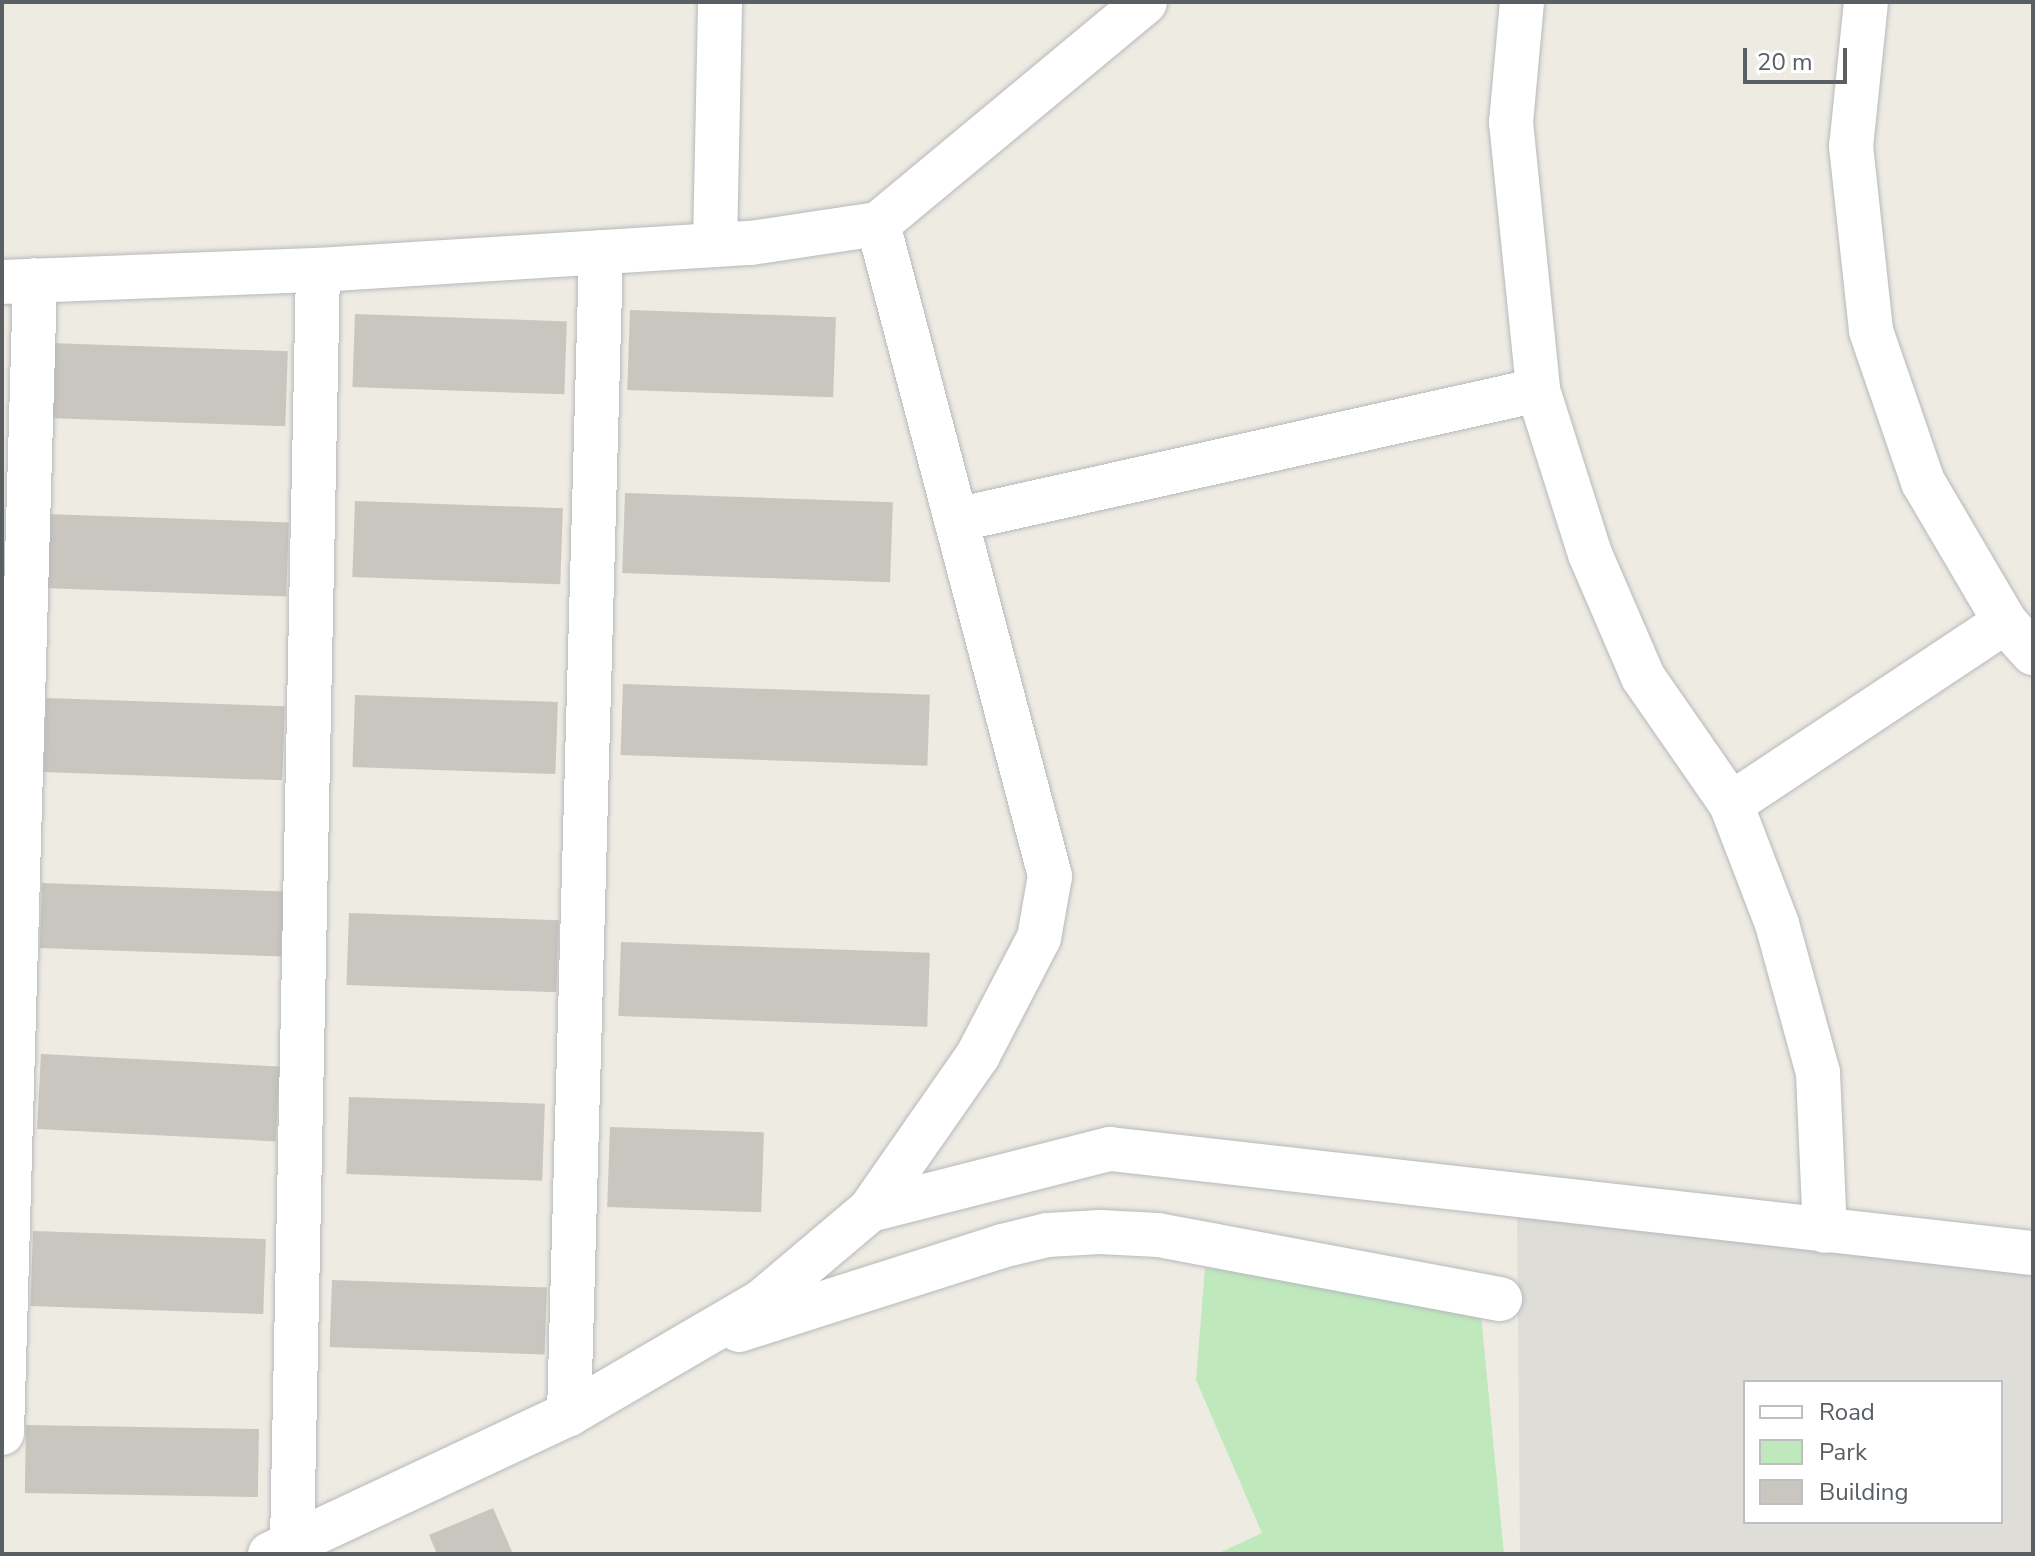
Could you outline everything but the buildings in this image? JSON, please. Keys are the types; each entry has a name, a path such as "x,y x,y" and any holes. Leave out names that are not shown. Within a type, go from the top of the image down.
{"street":[{"path":"715,245 720,2"},
{"path":"2,1433 19,281 318,270 715,245 878,224 1145,2"},
{"path":"1522,2 1511,122 1538,390 1590,554 1643,677 1731,804 1777,924 1818,1073 1825,1231"},
{"path":"1731,804 2019,637 1923,482 1871,331 1851,146 1866,2"},
{"path":"318,270 281,1548 569,1414 761,1302 870,1210 978,1055 1039,938 1050,876 878,224"},
{"path":"569,1414 601,252"},
{"path":"956,520 1538,390"},
{"path":"870,1210 1110,1149 2033,1253"},
{"path":"680,1350 1047,1235 1158,1235 1500,1299"}],"shaded area":[{"path":"1517,1198 2033,1254 2033,1554 1520,1554"}],"green space":[{"path":"1205,1268 1479,1294 1504,1554 1217,1554 1262,1533 1196,1380"}]}
